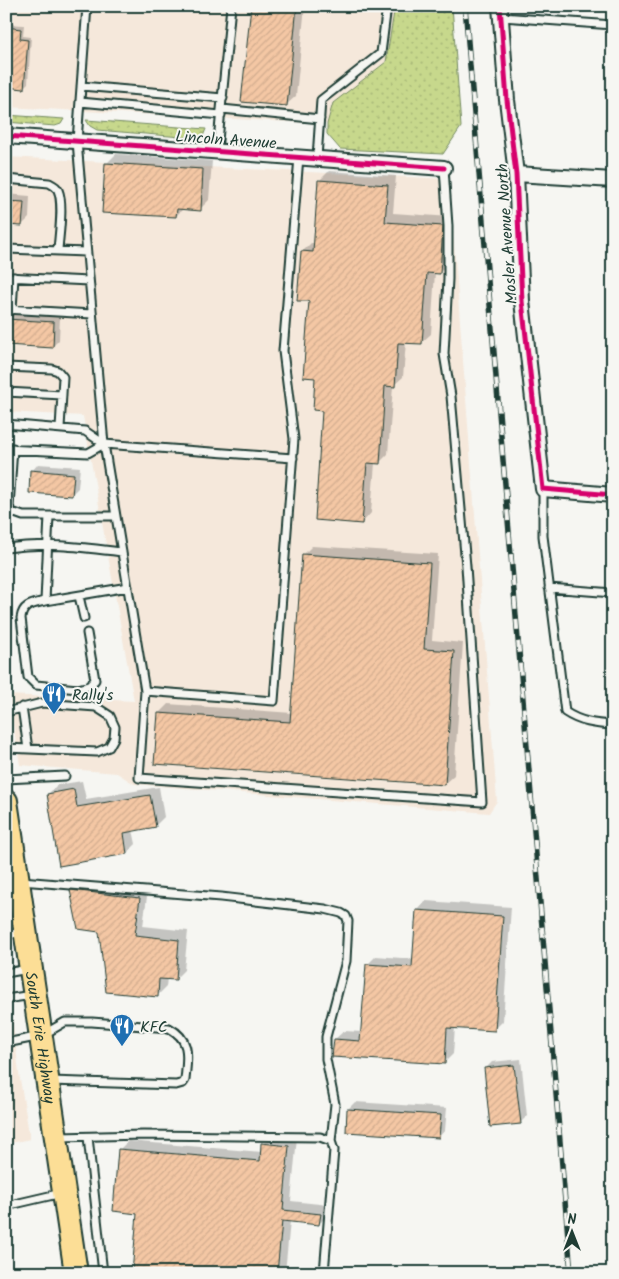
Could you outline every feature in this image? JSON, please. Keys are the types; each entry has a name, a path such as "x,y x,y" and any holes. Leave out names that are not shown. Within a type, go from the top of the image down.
{"main road":[{"name":"South Erie Highway","path":"6,801 10,857 18,895 16,933 31,968 76,1273"}],"street":[{"name":"Mosler Avenue North","path":"501,12 507,100 516,174 522,300 543,489"},
{"name":"Lincoln Avenue","path":"6,136 444,168"},
{"path":"516,174 613,180"},
{"path":"543,489 613,495"}],"lane":[{"path":"87,6 77,141 104,444 145,691 139,778 482,802 452,396 444,354 448,279 448,226 444,168"},
{"path":"218,151 231,6"},
{"path":"317,158 321,100 380,53 387,6"},
{"path":"501,12 613,25"},
{"path":"81,86 222,98"},
{"path":"80,102 320,119"},
{"path":"145,691 274,701 294,439 283,351 299,157"},
{"path":"6,179 49,183 59,191 61,200 58,250"},
{"path":"6,261 7,248 86,252"},
{"path":"89,281 10,277 9,309 92,314"},
{"path":"6,367 52,369 58,371 63,377 60,428"},
{"path":"6,392 62,395"},
{"path":"6,424 85,431 104,444 293,458"},
{"path":"104,444 88,454 10,448 8,507 12,512 23,516 116,516"},
{"path":"543,489 543,536 565,712 575,719 594,724 613,725"},
{"path":"45,601 49,516"},
{"path":"6,548 48,545 122,552"},
{"path":"87,633 95,680 89,686 78,689 36,685 28,677 21,618 22,611 27,606 45,601 128,587"},
{"path":"550,588 613,592"},
{"path":"79,596 84,618"},
{"path":"6,712 42,703 96,707 110,716 115,727 114,738 109,747 98,752 6,748"},
{"path":"22,707 28,749"},
{"path":"6,778 66,776"},
{"path":"18,895 221,897 325,909 346,916 348,921 346,961 326,1037 326,1059 335,1104 331,1141 334,1150 324,1273"},
{"path":"6,973 31,968"},
{"path":"6,999 35,994"},
{"path":"6,1043 41,1036 65,1022 92,1022 169,1028 178,1033 184,1041 187,1050 186,1080 176,1085 48,1081"},
{"path":"56,1137 143,1135 320,1137 331,1141"},
{"path":"88,1137 103,1273"},
{"path":"6,1206 64,1193"}],"shaded area":[{"path":"6,6 395,6 386,62 333,103 327,124 6,107"},
{"path":"6,157 449,179 497,801 489,813 134,784 117,773 20,765 8,695 134,701 83,416 6,412"},
{"path":"6,967 19,1073 30,1139 6,1144"}],"green space":[{"path":"395,6 452,6 461,127 443,154 340,149 327,134 327,124 333,103 386,62"},
{"path":"6,115 64,119 61,124 55,126 6,122"},
{"path":"86,120 206,129 203,136 194,138 97,130 90,126"}],"building":[{"path":"251,6 297,6 287,106 241,102"},
{"path":"6,27 21,29 20,39 28,40 24,89 6,87"},
{"path":"105,163 203,169 201,211 177,209 176,217 102,213"},
{"path":"318,180 388,185 385,222 443,226 440,274 427,273 422,344 398,343 395,387 385,386 380,464 367,463 362,524 315,520 322,411 313,410 315,378 303,377 309,301 297,301 301,251 313,252"},
{"path":"6,201 24,202 22,226 6,225"},
{"path":"6,319 54,322 53,348 6,345"},
{"path":"30,470 74,474 72,496 29,493"},
{"path":"302,554 430,563 424,649 454,651 445,785 154,764 158,713 290,722"},
{"path":"74,789 77,807 150,795 156,827 124,833 127,854 59,866 47,794"},
{"path":"70,890 140,898 135,935 179,940 176,980 159,979 158,997 106,992 99,932 78,929"},
{"path":"416,910 503,916 495,1031 447,1028 445,1064 332,1057 334,1039 360,1041 366,964 412,967"},
{"path":"514,1065 521,1124 490,1127 484,1068"},
{"path":"347,1109 441,1115 439,1138 346,1132"},
{"path":"261,1143 289,1146 283,1210 321,1214 319,1225 282,1221 277,1273 132,1273 137,1214 113,1211 118,1149 260,1161"}],"railway":[{"path":"465,6 571,1273"}],"cycle path":[{"path":"500,6 507,100 516,174 522,301 543,489 613,495"},
{"path":"6,136 444,168"}],"place":[{"name":"Rally's","path":"54,715"},
{"name":"KFC","path":"122,1047"}]}
